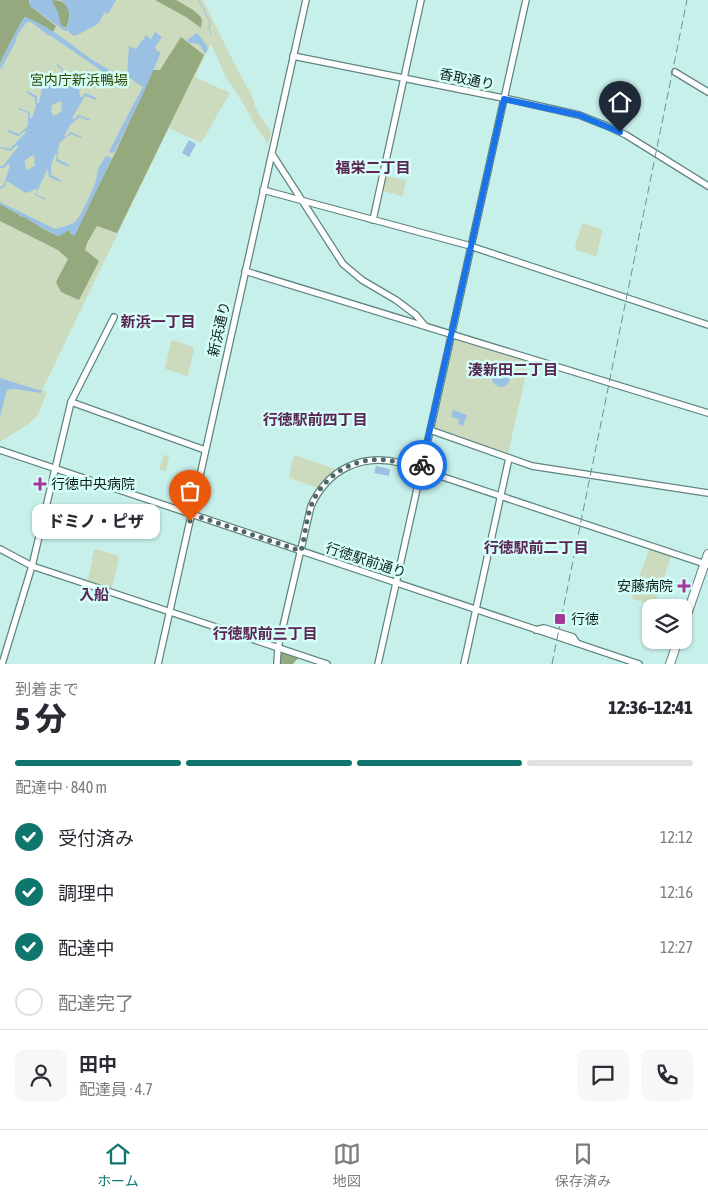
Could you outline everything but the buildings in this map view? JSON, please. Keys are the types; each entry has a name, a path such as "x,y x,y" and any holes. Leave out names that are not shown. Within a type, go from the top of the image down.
{"main road":[{"path":"692,601 708,554"},
{"path":"670,664 675,649"}],"street":[{"name":"新浜通り","path":"158,664 306,0"},
{"path":"373,220 422,0"},
{"path":"378,664 526,0"},
{"name":"香取通り","path":"293,56 579,115 636,141 708,186"},
{"path":"676,72 708,92"},
{"path":"272,154 343,264 362,280 396,300 416,315 425,326"},
{"path":"263,190 471,246 708,325"},
{"path":"245,271 708,413"},
{"path":"2,664 32,566 71,402 114,317"},
{"path":"71,402 205,450"},
{"path":"430,430 532,466 708,493"},
{"name":"行徳駅前通り","path":"0,450 536,630 544,628 573,637 577,643 640,664"},
{"path":"464,664 509,458"},
{"path":"277,664 278,648 309,512 315,497 330,479 342,469 364,461 382,460 401,463 706,564"},
{"path":"0,549 32,566 327,664"}],"green space":[{"name":"宮内庁新浜鴨場","path":"0,0 203,0 252,96 256,109 271,132 268,144 226,77 211,44 195,77 230,93 201,143 169,128 42,390 47,392 38,415 28,424 0,442"},
{"path":"0,0 29,0 30,6 56,26 53,32 25,17 0,64"},
{"path":"52,0 63,2 68,8 69,17 66,28 60,22"},
{"path":"155,0 176,0 193,10 201,17 201,28 186,17"},
{"path":"181,37 204,55 117,233 97,226 87,243 85,250 99,261 79,300 61,292 56,282 68,259 58,250 0,221 0,204 57,236 69,230 74,235 117,149 153,70 160,70"},
{"path":"468,81 481,83 481,81 493,84 492,92 467,87"},
{"path":"385,177 405,180 402,196 382,190"},
{"path":"584,223 602,231 597,255 595,256 576,250 575,247 582,224"},
{"path":"456,339 529,361 508,454 434,427 453,341"},
{"path":"173,340 194,349 187,376 165,368"},
{"path":"164,455 169,456 166,471 159,469"},
{"path":"294,455 335,469 335,471 317,488 290,478"},
{"path":"650,548 670,555 671,557 656,599 642,599 642,602 633,599 632,596"},
{"path":"96,549 119,558 112,589 89,582 88,580 94,550"},
{"path":"282,652 299,657 293,664 280,664"}],"water":[{"path":"30,0 52,0 58,12 60,23 65,28 70,17 65,3 60,0 116,0 108,14 105,12 98,24 74,36 30,6"},
{"path":"25,17 56,34 111,71 120,78 118,82 31,22 27,22 17,35 16,41 0,69 4,55"},
{"path":"155,32 162,37 155,47 157,51 161,52 115,151 111,153 109,152 143,87 127,76 129,46 136,49 144,40 145,35 151,39"},
{"path":"197,33 208,48 205,54 199,45 189,43 187,40"},
{"path":"56,64 64,71 62,76 75,85 77,84 76,78 88,70 78,79 80,97 85,93 97,98 96,100 85,96 72,118 74,119 79,115 90,119 89,121 80,117 70,125 64,136 66,137 70,132 82,137 71,134 60,142 58,159 69,165 68,167 56,161 57,155 55,154 51,166 51,175 61,180 60,182 49,177 47,170 36,194 45,200 35,195 36,189 27,193 7,181 5,187 0,189 4,185 10,165 8,164 4,168 0,168 0,166 3,166 18,147 17,145 10,151 0,148 10,149 26,132 18,136 8,132 8,130 19,134 28,126 28,113 18,109 29,112 30,118 32,118 36,106 35,98 26,92 37,96 37,103 39,103 43,83 34,76 45,82 46,88 62,71","holes":["60,101 62,111 54,116 51,112 51,106","33,155 34,164 36,165 27,170 24,161"]},
{"path":"189,140 196,144 189,157 182,153"},
{"path":"106,156 112,158 73,236 69,230 57,236 0,204 0,202 55,229 74,223 80,216 96,181 98,169"},
{"path":"501,369 507,372 510,378 507,384 501,387 495,384 492,378 495,372"},
{"path":"0,378 42,391 41,393 15,389 7,390 0,417"},
{"path":"453,410 467,415 463,426 458,424 459,419 451,417"},
{"path":"376,466 390,469 389,476 374,473"}],"waterway":[{"path":"199,0 210,22 211,34"}],"railway":[{"path":"552,664 687,0"}],"way so far":[{"path":"190,521 191,514 301,551 309,512 315,497 324,484 345,467 370,460 391,461 421,470 422,465"}],"place":[{"name":"行徳中央病院","path":"40,484"},
{"name":"ドミノ・ピザ","path":"190,521"},
{"name":"安藤病院","path":"684,586"},
{"name":"行徳","path":"560,619"}],"district":[{"name":"福栄二丁目","path":"373,167"},
{"name":"新浜一丁目","path":"158,321"},
{"name":"湊新田二丁目","path":"513,369"},
{"name":"行徳駅前四丁目","path":"315,419"},
{"name":"行徳駅前二丁目","path":"536,547"},
{"name":"入船","path":"94,594"},
{"name":"行徳駅前三丁目","path":"265,633"}],"route":[{"path":"422,465 504,99 579,115 620,132"}]}
